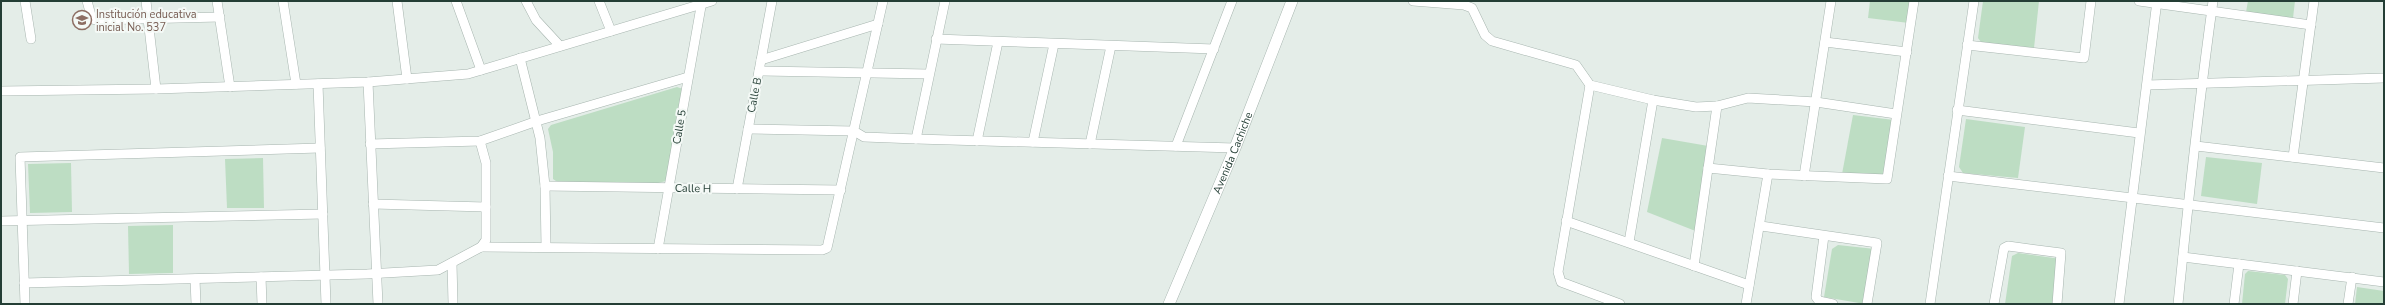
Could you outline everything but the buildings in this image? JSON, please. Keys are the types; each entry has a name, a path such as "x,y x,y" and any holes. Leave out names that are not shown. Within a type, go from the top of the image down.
{"street":[{"path":"25,1 31,39"},
{"path":"87,1 92,19 148,20 220,17"},
{"path":"146,1 156,89"},
{"path":"218,1 230,87"},
{"path":"284,1 296,84"},
{"path":"397,1 407,79"},
{"path":"456,1 481,70"},
{"path":"526,1 536,20 560,46"},
{"path":"599,1 611,31"},
{"path":"1,91 156,89 318,84 368,82 468,74 712,1"},
{"name":"Calle B","path":"737,189 772,1"},
{"path":"481,247 822,250 827,248 830,243 883,1"},
{"path":"916,139 945,1"},
{"path":"1176,146 1232,1"},
{"name":"Avenida Cachiche","path":"1170,304 1235,148 1292,1"},
{"path":"1413,1 1464,5 1472,8 1485,35 1492,41 1576,65 1582,71 1590,85 1558,272 1561,282 1620,304"},
{"path":"1804,176 1831,1"},
{"path":"1708,168 1768,174 1887,179 1914,1"},
{"path":"1930,304 1974,1"},
{"path":"1967,45 2084,58 2091,1"},
{"path":"2139,1 2157,2 2211,12 2311,25"},
{"path":"2178,304 2187,204 2196,146 2213,1"},
{"path":"2293,157 2314,1"},
{"path":"2120,304 2139,133 2147,85 2157,2"},
{"name":"Calle 5","path":"658,249 702,3"},
{"path":"761,60 878,24"},
{"path":"936,40 1214,49"},
{"path":"977,141 998,42"},
{"path":"1825,42 1906,52"},
{"path":"1033,142 1054,44"},
{"path":"1090,144 1111,46"},
{"path":"520,58 537,121 545,186 546,248"},
{"path":"759,71 929,74"},
{"path":"370,144 480,141 537,121 688,77"},
{"path":"2147,85 2204,82 2384,78"},
{"path":"368,82 378,304"},
{"path":"318,84 326,304"},
{"path":"1590,85 1653,100 1696,107 1717,106 1748,98 1816,102 1896,114"},
{"path":"1629,242 1653,100"},
{"path":"1694,266 1717,106"},
{"path":"1957,110 2139,133"},
{"path":"748,129 854,131 864,137 1235,148"},
{"path":"24,283 376,274 438,270 481,247 486,240 486,163 480,141"},
{"path":"2196,146 2384,168"},
{"path":"25,304 20,157 320,148"},
{"path":"1746,304 1761,226 1768,174"},
{"path":"1948,176 2384,228"},
{"name":"Calle H","path":"545,186 841,190"},
{"path":"373,204 486,207"},
{"path":"1,221 323,214"},
{"path":"1566,221 1749,285"},
{"path":"1761,226 1877,243 1867,304"},
{"path":"1824,236 1816,297 1819,301 1833,304"},
{"path":"1994,304 2004,248 2008,246 2061,253 2057,304"},
{"path":"2183,257 2384,282"},
{"path":"452,263 453,304"},
{"path":"2234,304 2239,264"},
{"path":"2293,304 2298,271"},
{"path":"261,277 262,304"},
{"path":"2348,304 2352,277"},
{"path":"195,279 196,304"}],"green space":[{"path":"1870,1 1913,1 1909,23 1868,18"},
{"path":"1983,1 2039,1 2034,48 1981,42 1978,38"},
{"path":"2248,1 2295,1 2293,18 2246,12"},
{"path":"677,87 683,89 666,181 658,183 559,183 553,179 553,152 548,129 551,125"},
{"path":"1853,115 1894,120 1886,177 1842,174"},
{"path":"1966,119 2025,127 2018,178 1963,173 1959,167"},
{"path":"1662,138 1714,147 1698,232 1647,212"},
{"path":"2206,157 2262,163 2257,204 2201,196"},
{"path":"263,158 264,208 227,208 225,159"},
{"path":"71,163 72,212 30,213 28,164"},
{"path":"173,225 173,273 129,274 128,226"},
{"path":"1838,245 1875,249 1865,304 1824,297 1832,249"},
{"path":"2018,253 2061,259 2056,304 2005,304 2012,256"},
{"path":"2248,271 2285,275 2288,279 2285,304 2242,304 2245,274"},
{"path":"2357,287 2384,291 2384,304 2355,304"}],"place":[{"name":"Institución educativa inicial No. 537","path":"82,20"}]}
